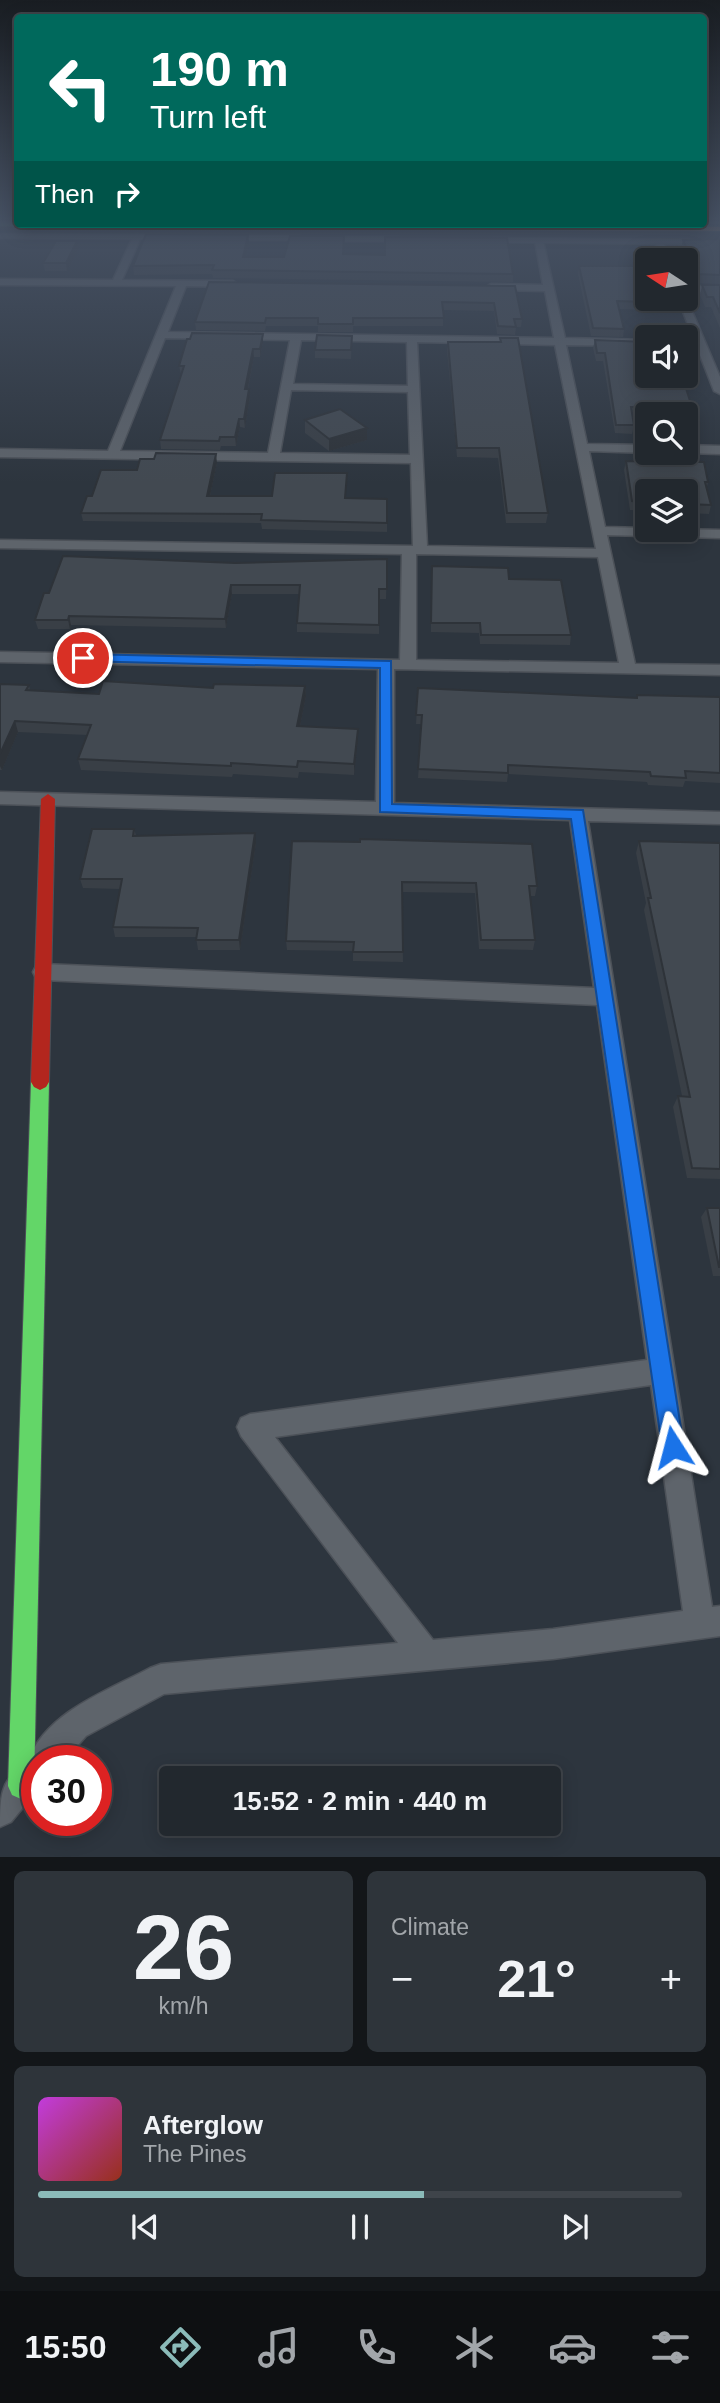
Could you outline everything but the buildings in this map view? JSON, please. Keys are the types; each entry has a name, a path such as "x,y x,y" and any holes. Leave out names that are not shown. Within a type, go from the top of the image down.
{"main road":[{"path":"30,1745 48,799"}],"street":[{"path":"112,455 172,310"},
{"path":"553,310 628,668"},
{"path":"688,312 717,375 720,391"},
{"path":"162,335 635,343"},
{"path":"273,457 296,338"},
{"path":"408,664 416,459 412,340"},
{"path":"286,387 414,389"},
{"path":"581,447 635,449"},
{"path":"698,449 720,450"},
{"path":"0,453 416,459"},
{"path":"598,531 720,534"},
{"path":"0,544 603,553"},
{"path":"0,657 720,670"},
{"path":"385,808 386,664"},
{"path":"0,798 720,818"},
{"path":"58,1745 75,1726 161,1679 553,1644 710,1623 661,1371 578,814"},
{"path":"43,972 605,997"},
{"path":"426,1655 250,1427 661,1371"},
{"path":"0,1811 21,1786"}],"traffic: fast":[{"path":"22,1745 40,1082"}],"traffic: jam":[{"path":"40,1082 48,799"}],"route":[{"path":"83,658 386,664 385,808 578,814 673,1447"}]}
